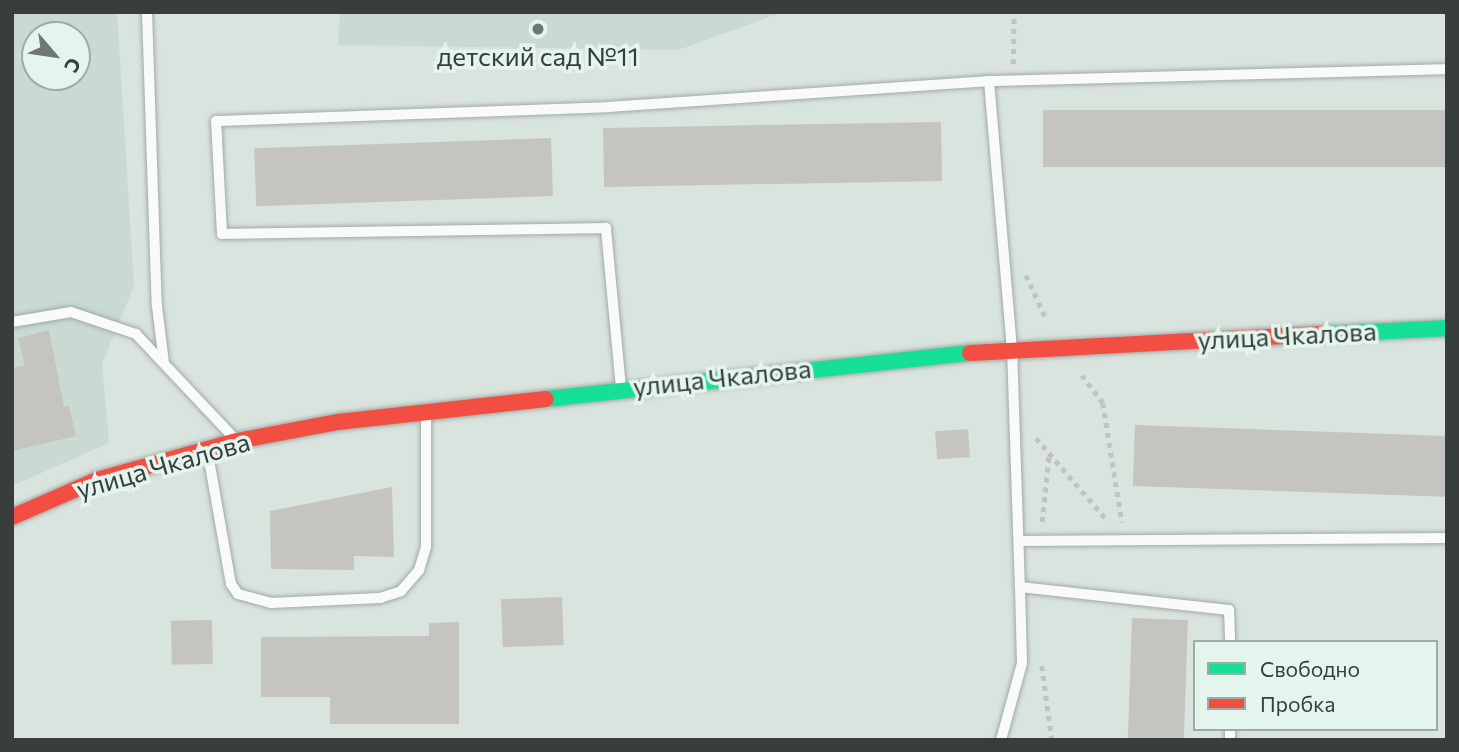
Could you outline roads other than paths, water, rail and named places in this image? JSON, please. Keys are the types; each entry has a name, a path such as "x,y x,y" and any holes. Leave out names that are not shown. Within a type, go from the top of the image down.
{"street":[{"name":"улица Чкалова","path":"12,517 97,480 237,441 426,411 1012,348 1447,328"}],"lane":[{"path":"147,12 157,306 164,363"},
{"path":"621,388 606,228 222,234 216,121 609,107 989,81 1013,83 1447,69"},
{"path":"989,81 1016,415 1022,663 1001,740"},
{"path":"12,322 71,312 136,334 237,441"},
{"path":"208,449 231,584 238,594 271,603 380,598 401,591 419,570 426,547 426,411"},
{"path":"1019,541 1447,538"},
{"path":"1020,587 1229,610 1230,640"}],"place":[{"name":"детский сад №11","path":"538,29"}]}
